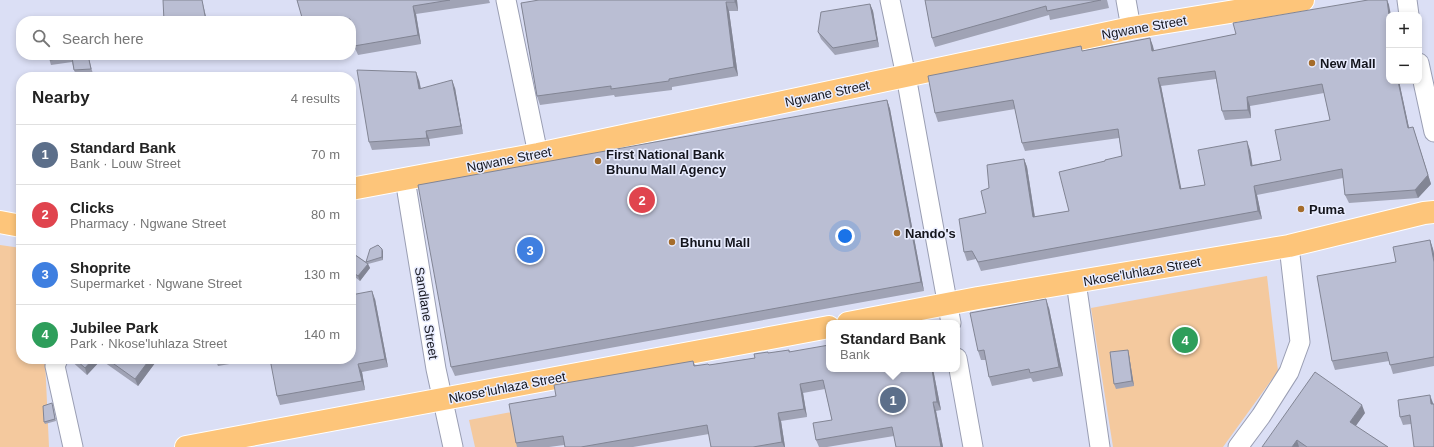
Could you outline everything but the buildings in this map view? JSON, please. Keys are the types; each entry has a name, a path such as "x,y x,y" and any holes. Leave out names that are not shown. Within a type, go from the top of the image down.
{"main road":[{"name":"Ngwane Street","path":"356,188 538,154 1131,28 1303,0"},
{"name":"Nkose'luhlaza Street","path":"882,320 949,314 1076,282 1290,246 1424,213 1434,212"},
{"path":"0,222 16,225"},
{"name":"Nkose'luhlaza Street","path":"186,447 226,443 443,400 826,328"}],"street":[{"path":"506,0 538,154"},
{"path":"890,0 906,76 949,314"},
{"path":"1126,0 1131,28"},
{"path":"1407,0 1409,12"},
{"path":"1422,77 1434,132"},
{"name":"Sandlane Street","path":"405,179 436,369 453,447"},
{"path":"1238,447 1261,416 1289,372 1300,342 1290,246"},
{"path":"1076,282 1100,447"},
{"path":"56,364 55,366 73,447"},
{"path":"960,372 973,447"}],"shaded area":[{"path":"0,245 16,247 16,364 45,364 49,447 0,447"},
{"path":"1267,276 1278,371 1223,447 1113,447 1091,308"},
{"path":"512,412 518,447 475,447 469,420"}],"place":[{"name":"New Mall","path":"1312,63"},
{"name":"First National Bank Bhunu Mall Agency","path":"598,161"},
{"name":"Clicks","path":"642,200"},
{"name":"Puma","path":"1301,209"},
{"name":"Nando's","path":"897,233"},
{"name":"Bhunu Mall","path":"672,242"},
{"name":"Shoprite","path":"530,250"},
{"name":"Jubilee Park","path":"1185,340"},
{"name":"Standard Bank","path":"893,400"}]}
